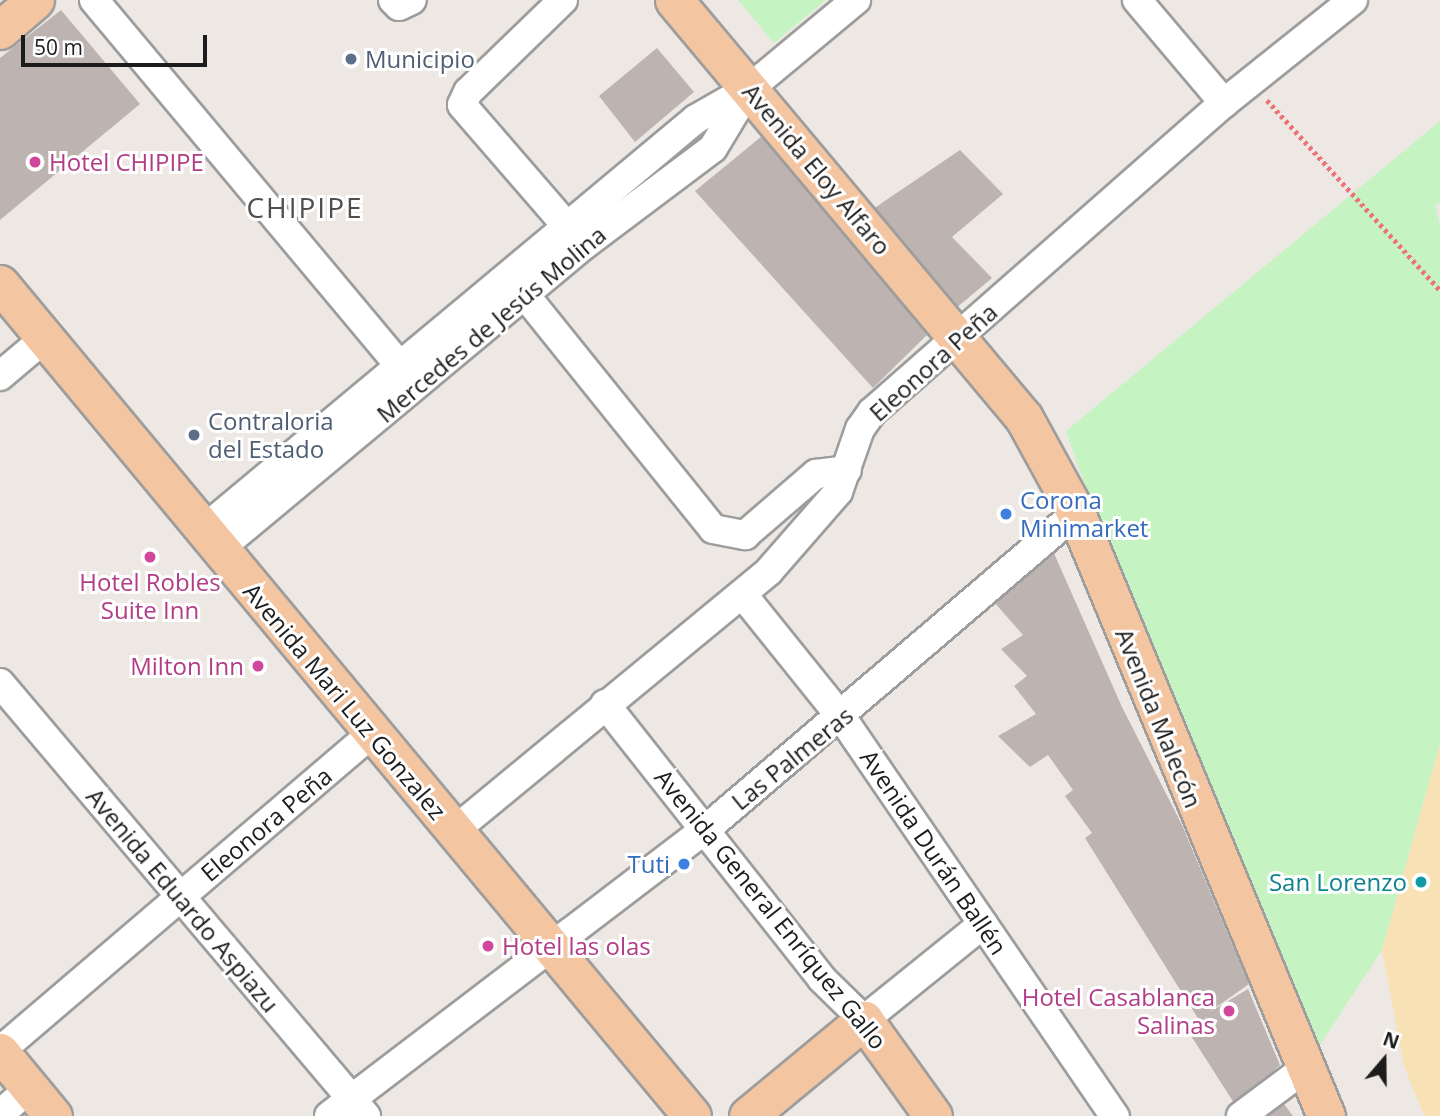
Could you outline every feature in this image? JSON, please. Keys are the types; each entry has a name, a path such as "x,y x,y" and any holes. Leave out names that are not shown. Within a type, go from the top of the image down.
{"main road":[{"path":"0,30 35,0"},
{"name":"Avenida Eloy Alfaro","path":"674,0 958,339"},
{"name":"Avenida Mari Luz Gonzalez","path":"0,284 692,1116"},
{"name":"Avenida Malecón","path":"958,339 1024,418 1076,513 1304,1069 1326,1116"},
{"path":"748,1116 864,1020"},
{"name":"Avenida General Enríquez Gallo","path":"864,1020 933,1116"},
{"path":"0,1051 42,1102"}],"street":[{"path":"94,0 409,376"},
{"path":"393,0 399,6 412,0"},
{"path":"563,0 468,92 462,105 575,236"},
{"name":"Mercedes de Jesús Molina","path":"211,540 575,236 713,148 750,88 856,0"},
{"path":"1137,0 1224,103"},
{"name":"Eleonora Peña","path":"454,831 743,595 838,492 872,412 1224,103 1353,0"},
{"name":"Mercedes de Jesús Molina","path":"409,376 525,295 575,236"},
{"path":"525,295 713,529 745,536 816,474 846,470"},
{"path":"0,376 45,338"},
{"name":"Las Palmeras","path":"329,1116 359,1108 551,948 705,830 842,718 1076,513"},
{"name":"Avenida Durán Ballén","path":"743,595 842,718 1115,1116"},
{"name":"Avenida Eduardo Aspiazu","path":"0,683 359,1108"},
{"name":"Avenida General Enríquez Gallo","path":"605,705 822,979 864,1020"},
{"name":"Eleonora Peña","path":"0,1051 372,733"},
{"path":"864,1020 983,924"},
{"path":"1241,1116 1304,1069"},
{"path":"0,1115 42,1102"}],"path":[{"path":"1250,82 1440,290"}],"sand":[{"name":"San Lorenzo","path":"1440,743 1440,1116 1424,1116 1404,1066 1382,950"}],"green space":[{"path":"738,0 826,0 774,43"},
{"path":"1440,121 1440,203 1435,204 1440,225 1440,743 1382,950 1304,1069 1206,832 1066,431"}],"building":[{"name":"Hotel CHIPIPE","path":"61,10 140,104 0,220 0,58"},
{"path":"657,48 694,92 635,142 599,96"},
{"path":"762,136 928,334 873,388 695,191"},
{"path":"960,150 1003,194 952,237 992,278 955,309 873,209"},
{"path":"1053,551 1122,707 1182,825 1249,984 1208,1013 1248,989 1280,1065 1236,1106 1186,1028 1199,1020 1085,838 1092,833 1065,796 1073,790 1048,755 1030,767 998,736 1036,714 1014,686 1027,676 1001,649 1023,635 994,602"},
{"path":"1281,1100 1293,1116 1262,1116"}],"place":[{"name":"Municipio","path":"351,59"},
{"name":"Hotel CHIPIPE","path":"35,162"},
{"name":"Contraloria del Estado","path":"194,435"},
{"name":"Corona Minimarket","path":"1006,514"},
{"name":"Hotel Robles Suite Inn","path":"150,557"},
{"name":"Milton Inn","path":"258,666"},
{"name":"Tuti","path":"684,864"},
{"name":"San Lorenzo","path":"1421,882"},
{"name":"Hotel las olas","path":"488,946"},
{"name":"Hotel Casablanca Salinas","path":"1229,1011"}],"district":[{"name":"CHIPIPE","path":"305,207"}]}
